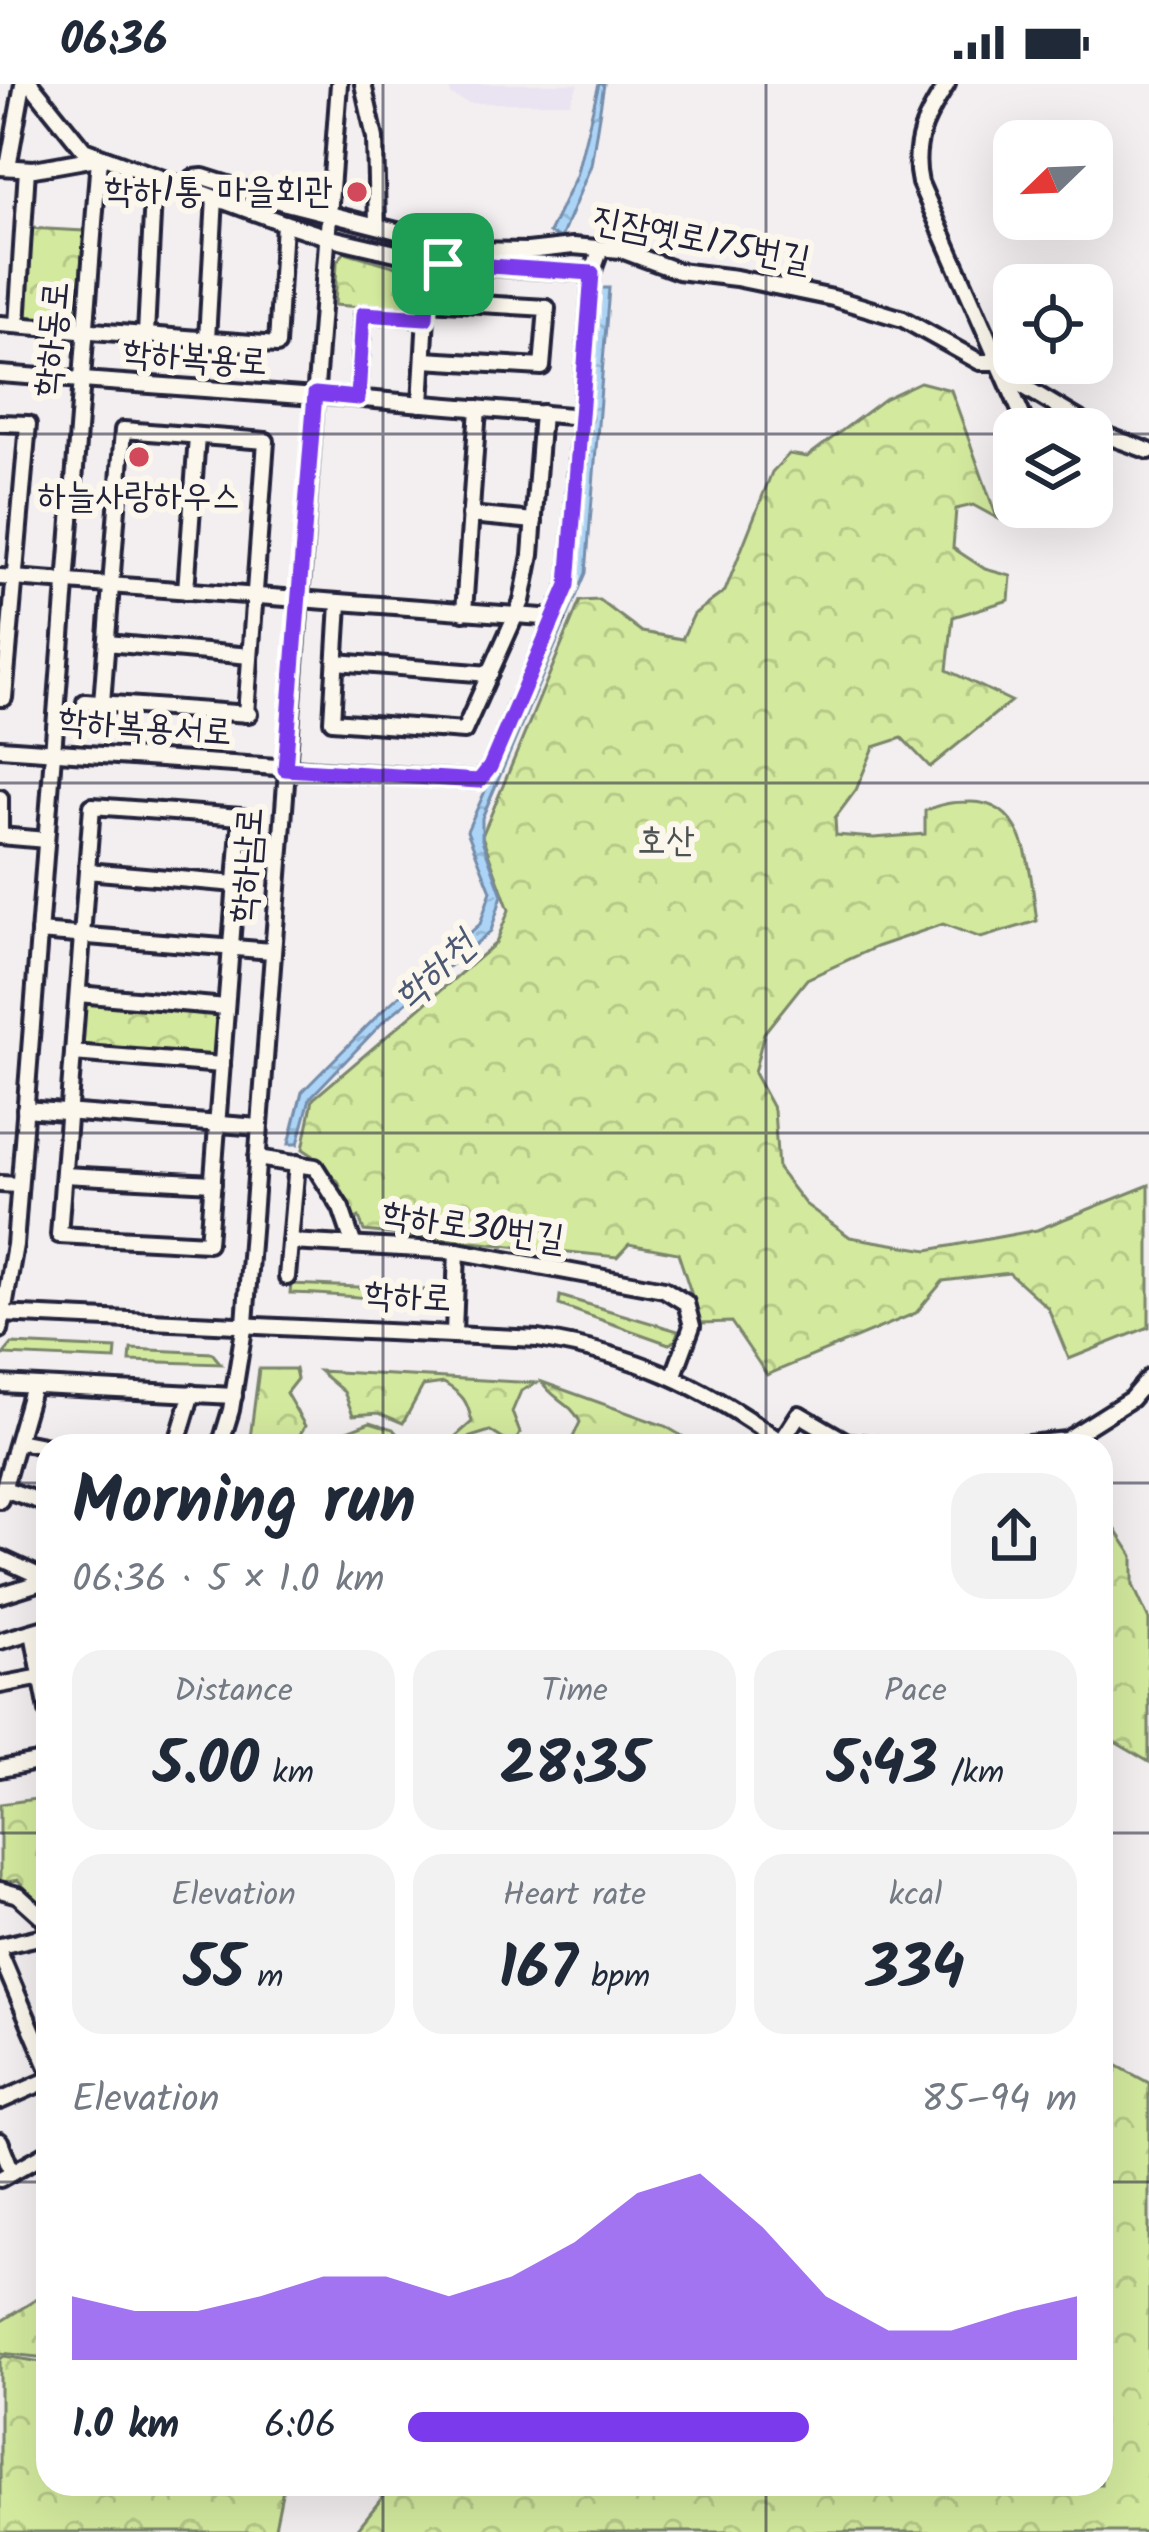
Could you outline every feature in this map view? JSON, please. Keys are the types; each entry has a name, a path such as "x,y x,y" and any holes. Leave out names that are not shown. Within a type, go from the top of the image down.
{"street":[{"path":"27,84 4,167 27,169 99,158"},
{"path":"27,84 84,150 284,223 429,262 592,273"},
{"name":"학하남로","path":"223,1434 244,1323 339,84"},
{"path":"363,84 375,138 377,224"},
{"path":"946,84 927,116 915,159 920,182 993,345"},
{"name":"학하동로","path":"2,1319 19,1185 99,158"},
{"path":"27,169 8,324 277,345 284,223"},
{"path":"146,334 154,176"},
{"name":"진잠옛로175번길","path":"186,188 194,178 203,177 472,250 573,246 621,250 678,271 736,278 879,310 993,366"},
{"path":"207,339 215,198"},
{"path":"0,698 4,698 8,578 556,618 568,585 592,273 600,251"},
{"path":"421,404 429,262"},
{"path":"358,398 363,314 547,308 542,367 424,360"},
{"name":"학하복용로","path":"0,374 582,417"},
{"name":"진잠옛로175번길","path":"1027,384 1106,435 1149,451"},
{"path":"464,612 478,408"},
{"path":"340,603 332,721 464,731 516,615 531,555 542,413"},
{"name":"학하동로","path":"0,422 28,424 8,578"},
{"path":"123,430 197,436 266,441 250,714 94,703 107,643 123,430"},
{"path":"186,591 197,436"},
{"path":"470,515 534,521"},
{"name":"학하복용서로","path":"0,748 479,781 490,767 556,618"},
{"path":"107,643 250,656"},
{"path":"336,662 490,674"},
{"path":"0,798 0,836 46,840"},
{"path":"92,806 241,817 208,1243 59,1235 87,871 92,806"},
{"path":"87,871 236,884"},
{"path":"39,932 272,951"},
{"path":"77,994 226,1007"},
{"path":"73,1053 222,1065"},
{"path":"25,1109 259,1126"},
{"path":"257,1159 315,1166 340,1208 353,1243"},
{"path":"287,1276 297,1163"},
{"path":"64,1174 213,1183"},
{"path":"0,1184 19,1185"},
{"name":"학하로30번길","path":"290,1242 457,1251 642,1283 686,1303 692,1326 674,1376"},
{"path":"454,1334 457,1251"},
{"name":"학하로","path":"2,1319 244,1323 538,1339 598,1349 674,1376 768,1434"},
{"path":"1076,1434 1131,1399 1149,1378"},
{"path":"0,1384 234,1396"},
{"path":"33,1386 2,1495 36,1502"},
{"path":"180,1434 192,1393"},
{"path":"789,1434 799,1414 833,1434"},
{"path":"18,1441 36,1445"},
{"path":"0,1558 36,1574"},
{"path":"0,1595 36,1584"},
{"path":"0,1641 36,1631"},
{"path":"0,1685 36,1685"},
{"path":"0,1769 36,1762"},
{"path":"0,1890 18,1895 36,1911"},
{"path":"36,1939 0,1950 36,2038"},
{"path":"0,2101 36,2085"},
{"path":"0,2141 6,2176 36,2159"}],"shaded area":[{"path":"449,84 578,84 570,103 469,103 451,95"}],"green space":[{"path":"28,228 84,231 77,318 71,323 26,320 22,315"},
{"path":"345,252 414,272 418,278 416,311 335,305 337,261"},
{"name":"호산","path":"920,382 951,390 993,507 993,516 973,505 956,509 953,548 985,569 1011,576 1009,600 953,617 947,670 1011,701 930,767 902,738 874,747 856,790 835,818 836,835 925,834 925,811 953,803 990,805 1005,814 1024,845 1037,921 981,938 943,924 876,947 807,979 764,1033 754,1073 774,1110 778,1169 805,1204 850,1237 928,1250 1037,1230 1149,1185 1149,1327 1069,1359 1048,1308 1009,1273 943,1281 916,1313 767,1375 731,1322 701,1323 678,1253 629,1244 617,1257 364,1231 359,1217 353,1220 338,1181 308,1159 312,1155 303,1149 313,1099 496,943 509,910 482,836 580,601 599,600 642,632 682,639 694,614 725,591 772,472 789,454 807,457 884,399"},
{"path":"83,999 213,1011 217,1017 214,1055 81,1049 75,1042"},
{"path":"291,1284 445,1291 438,1302 290,1293"},
{"path":"560,1296 678,1331 675,1341 669,1344 559,1305"},
{"path":"12,1344 116,1349 115,1360 3,1355"},
{"path":"131,1349 212,1353 221,1364 130,1361"},
{"path":"259,1369 295,1369 297,1379 286,1393 305,1426 300,1434 251,1434"},
{"path":"319,1371 537,1383 521,1391 512,1412 520,1434 458,1434 472,1422 463,1399 444,1383 423,1386 403,1423 379,1413 353,1415 344,1392"},
{"path":"542,1382 679,1434 574,1434 580,1422"},
{"path":"370,1422 397,1434 345,1434"},
{"path":"1113,1525 1133,1556 1133,1585 1149,1620 1149,1762 1113,1741"},
{"path":"36,1799 36,1900 18,1880 0,1883 0,1804"},
{"path":"1113,2064 1149,2083 1149,2532 355,2532 384,2496 1113,2496"},
{"path":"36,2300 36,2357 0,2353 0,2322"},
{"path":"0,2359 36,2361 36,2496 282,2496 274,2532 0,2532"}],"water":[{"path":"599,84 604,84 591,165 561,238 549,233 576,176"},
{"name":"학하천","path":"601,288 609,288 586,573 482,818 482,840 502,895 491,931 384,1021 310,1098 298,1144 289,1144 302,1092 382,1011 480,924 491,891 467,831 574,595"}],"place":[{"name":"학하1통 마을회관","path":"357,192"},
{"name":"하늘사랑하우스","path":"139,457"}],"route":[{"path":"429,262 443,264 592,273 566,593 490,767 479,781 285,769 315,394 358,398 363,314 426,318 429,262"}]}
